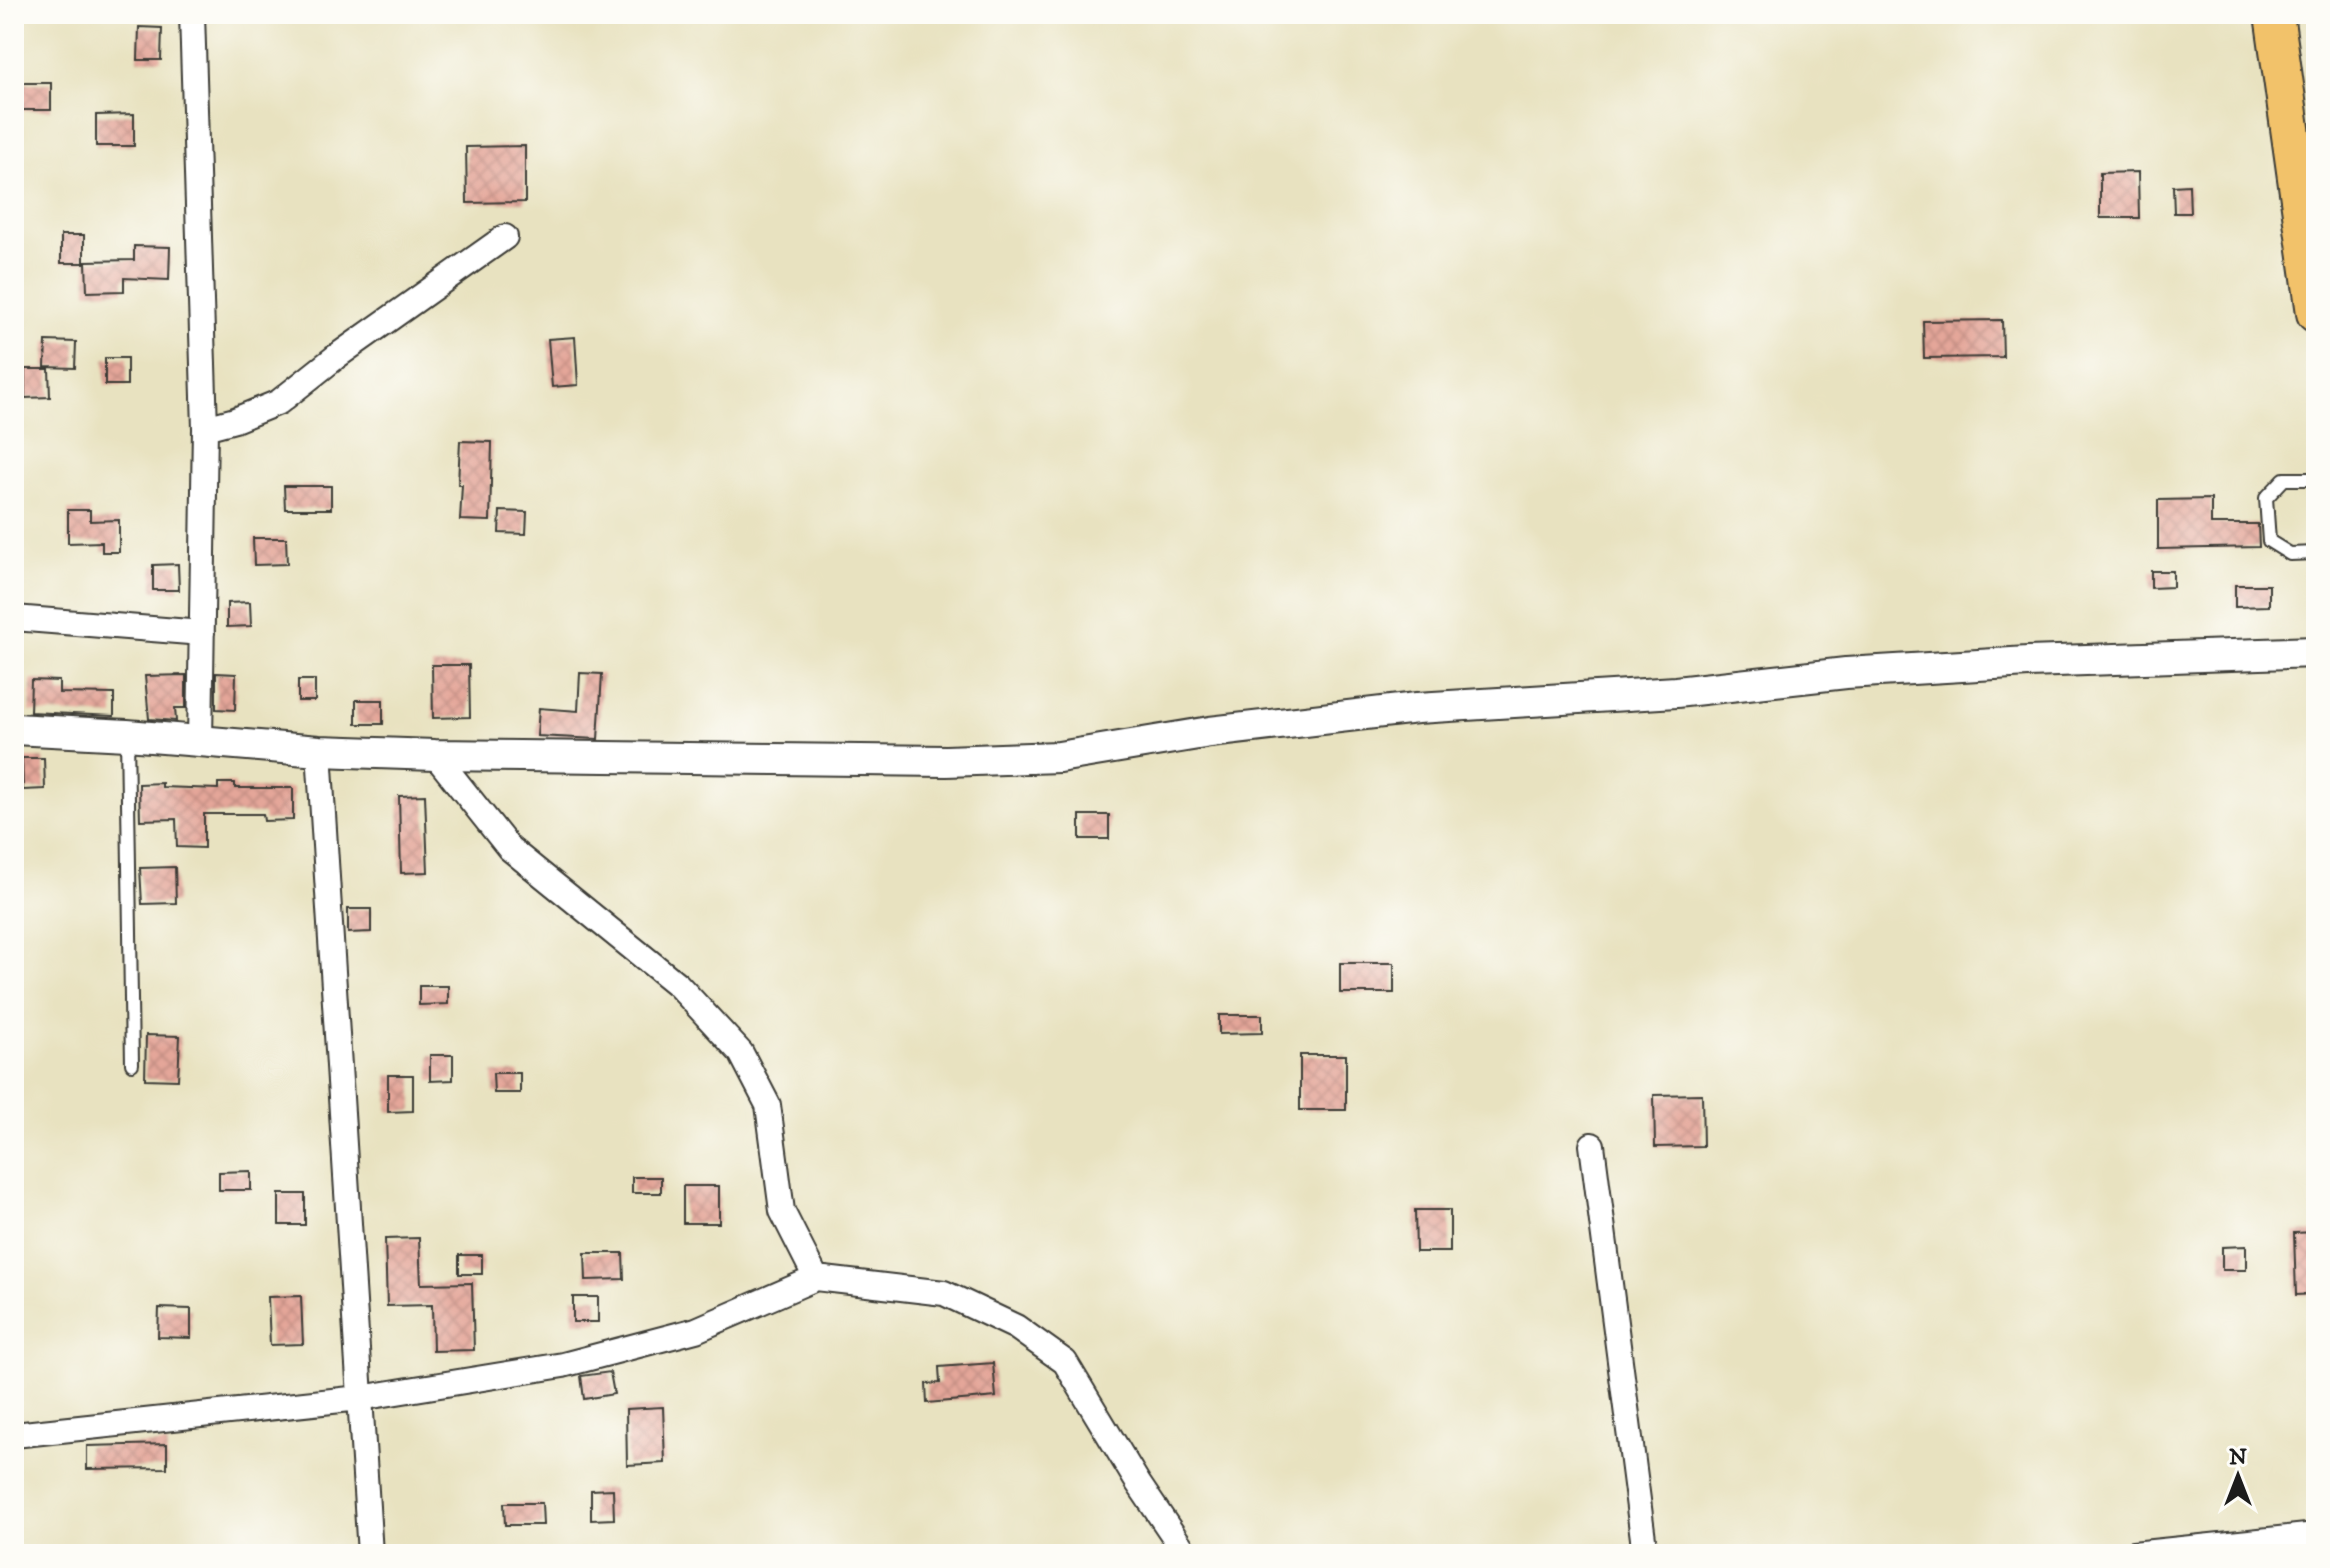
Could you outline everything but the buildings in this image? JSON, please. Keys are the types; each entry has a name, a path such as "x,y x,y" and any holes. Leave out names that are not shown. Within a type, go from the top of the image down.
{"main road":[{"path":"2274,14 2316,313"}],"street":[{"path":"192,14 205,428 200,741"},
{"path":"205,428 279,402 337,356 505,237"},
{"path":"14,618 202,633"},
{"path":"14,729 319,751 435,755 946,761 1059,757 1210,732 1417,708 1676,692 1861,672 2028,662 2316,652"},
{"path":"319,751 370,1554"},
{"path":"435,755 509,848 678,985 741,1053 768,1105 782,1211 816,1278"},
{"path":"1592,1145 1645,1554"},
{"path":"14,1435 360,1398 563,1365 696,1330 816,1278 944,1293 1016,1327 1065,1362 1138,1483 1186,1554"},
{"path":"2133,1554 2316,1535"}],"lane":[{"path":"2316,479 2284,479 2266,498 2269,541 2290,554 2316,553"},
{"path":"127,735 132,1064"}]}
